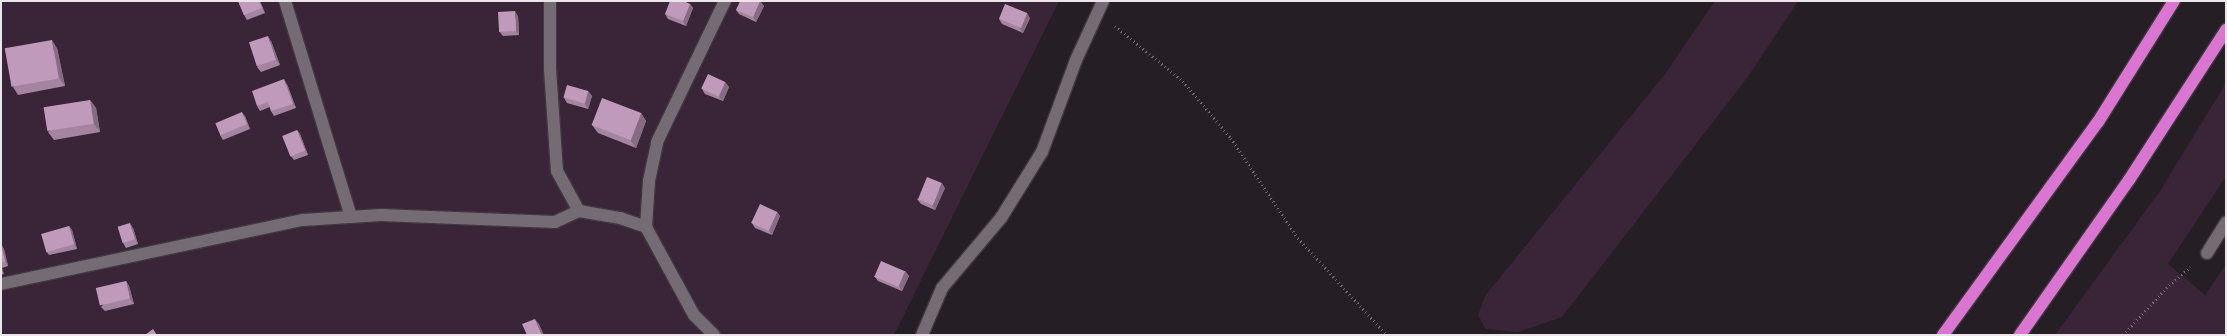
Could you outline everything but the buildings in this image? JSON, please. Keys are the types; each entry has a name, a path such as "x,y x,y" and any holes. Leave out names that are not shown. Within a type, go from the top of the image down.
{"highway":[{"path":"1943,335 2098,122 2174,1"},
{"path":"2020,335 2129,180 2226,30"}],"lane":[{"path":"285,1 351,217"},
{"path":"550,1 550,69 557,171 579,211"},
{"path":"714,335 694,315 646,227 649,181 657,142 725,1"},
{"path":"922,335 942,288 1001,218 1042,152 1100,6"},
{"path":"1,284 303,220 381,215 555,222 579,211 620,218 646,227"},
{"path":"2207,253 2226,223"}],"path":[{"path":"1100,6 1183,81 1230,138 1298,238 1387,335"},
{"path":"2123,335 2166,288 2207,253"}],"shaded area":[{"path":"1,1 1059,1 894,335 1,335"},
{"path":"1715,1 1798,1 1747,78 1562,317 1518,332 1486,329 1478,315 1485,296 1665,74"},
{"path":"2226,83 2226,176 2168,264 2205,295 2226,264 2226,335 2055,335 2160,191"}]}
